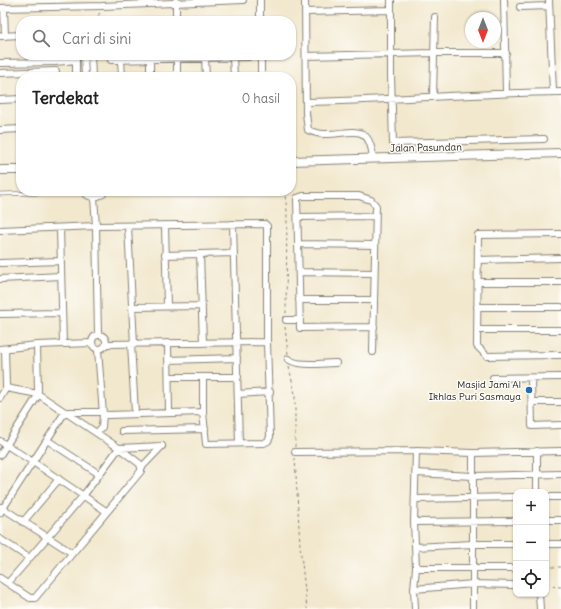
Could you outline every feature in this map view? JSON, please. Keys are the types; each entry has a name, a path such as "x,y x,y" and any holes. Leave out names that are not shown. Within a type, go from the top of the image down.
{"street":[{"path":"15,0 16,8"},
{"path":"44,0 44,7"},
{"path":"16,35 3,36 2,8 243,0"},
{"path":"260,0 260,16"},
{"path":"305,0 306,102 308,130 323,134 345,132 363,134 369,140 373,158"},
{"path":"391,0 393,143 544,139"},
{"path":"504,0 506,93"},
{"path":"176,2 176,16"},
{"path":"520,7 549,3 553,92"},
{"path":"305,12 391,10"},
{"path":"433,96 435,17"},
{"path":"306,56 506,53"},
{"path":"0,63 76,60 76,72"},
{"path":"84,60 86,72"},
{"path":"91,60 92,72"},
{"path":"111,60 121,60 122,72"},
{"path":"150,60 150,72"},
{"path":"177,60 177,72"},
{"path":"205,60 206,72"},
{"path":"234,60 234,72"},
{"path":"261,60 261,72"},
{"path":"55,62 56,72"},
{"path":"0,73 16,73"},
{"path":"306,102 392,100 433,96 561,92"},
{"path":"0,100 16,100"},
{"path":"0,130 16,129"},
{"name":"Jalan Pasundan","path":"296,160 561,153"},
{"path":"0,170 16,170"},
{"path":"88,196 97,196"},
{"path":"373,352 374,327 375,216 376,206 371,200 360,196 302,196 297,198 300,328 374,327"},
{"path":"94,197 98,335"},
{"path":"298,217 375,216"},
{"path":"0,230 96,226 263,223 267,226 267,342 270,392 269,439 264,443 208,444 205,442 203,377"},
{"path":"233,224 239,443"},
{"path":"165,225 167,306"},
{"path":"128,226 136,414"},
{"path":"60,228 63,344"},
{"path":"561,234 478,235 477,330 477,346 487,356 561,355"},
{"path":"298,244 375,245"},
{"path":"165,255 234,253"},
{"path":"200,254 203,343"},
{"path":"478,260 561,258"},
{"path":"0,263 60,261"},
{"path":"299,272 374,273"},
{"path":"0,279 61,276"},
{"path":"478,282 561,282"},
{"path":"299,300 374,300"},
{"path":"132,306 202,306"},
{"path":"478,307 561,307"},
{"path":"0,314 62,313"},
{"path":"286,320 300,320"},
{"path":"477,330 561,330"},
{"path":"91,343 92,338 98,335 105,337 106,344"},
{"path":"98,350 106,344 267,342"},
{"path":"0,398 6,388 3,378 3,349 37,345 91,343"},
{"path":"91,343 94,348 98,350"},
{"path":"168,343 169,413"},
{"path":"0,455 38,394 37,345"},
{"path":"97,433 102,427 103,413 98,350"},
{"path":"168,360 237,358"},
{"path":"288,359 292,362 303,363 336,363"},
{"path":"169,377 238,377"},
{"path":"493,378 561,377"},
{"path":"531,378 532,426 561,425"},
{"path":"6,388 38,394 119,448 140,464 141,468"},
{"path":"238,394 270,392"},
{"path":"532,402 561,402"},
{"path":"65,412 103,413 108,415 203,412"},
{"path":"65,412 1,510 72,553"},
{"path":"122,431 205,429"},
{"path":"47,440 99,474"},
{"path":"0,441 106,511"},
{"path":"0,578 30,598 34,599 106,511 141,472 141,468 162,446 119,448 83,496 8,583"},
{"path":"415,609 414,589 416,568 414,522 416,451"},
{"path":"295,452 416,451 473,453 561,451"},
{"path":"537,452 537,489"},
{"path":"473,453 473,609"},
{"path":"416,473 473,476 561,474"},
{"path":"23,522 59,479"},
{"path":"549,497 561,496"},
{"path":"415,499 513,497"},
{"path":"549,520 561,520"},
{"path":"414,522 513,521"},
{"path":"0,539 29,558"},
{"path":"415,547 472,544 513,544"},
{"path":"549,544 561,544"},
{"path":"416,568 513,568"},
{"path":"414,589 473,584 513,585"},
{"path":"539,597 540,609"}],"lane":[{"path":"0,194 16,193"}],"path":[{"path":"97,16 99,4"},
{"path":"285,196 287,211 285,334 289,372 295,394 295,452 300,545 307,609"},
{"path":"549,568 561,567"},
{"path":"549,586 561,587"}],"place":[{"name":"Masjid Jami Al Ikhlas Puri Sasmaya","path":"529,390"}]}
